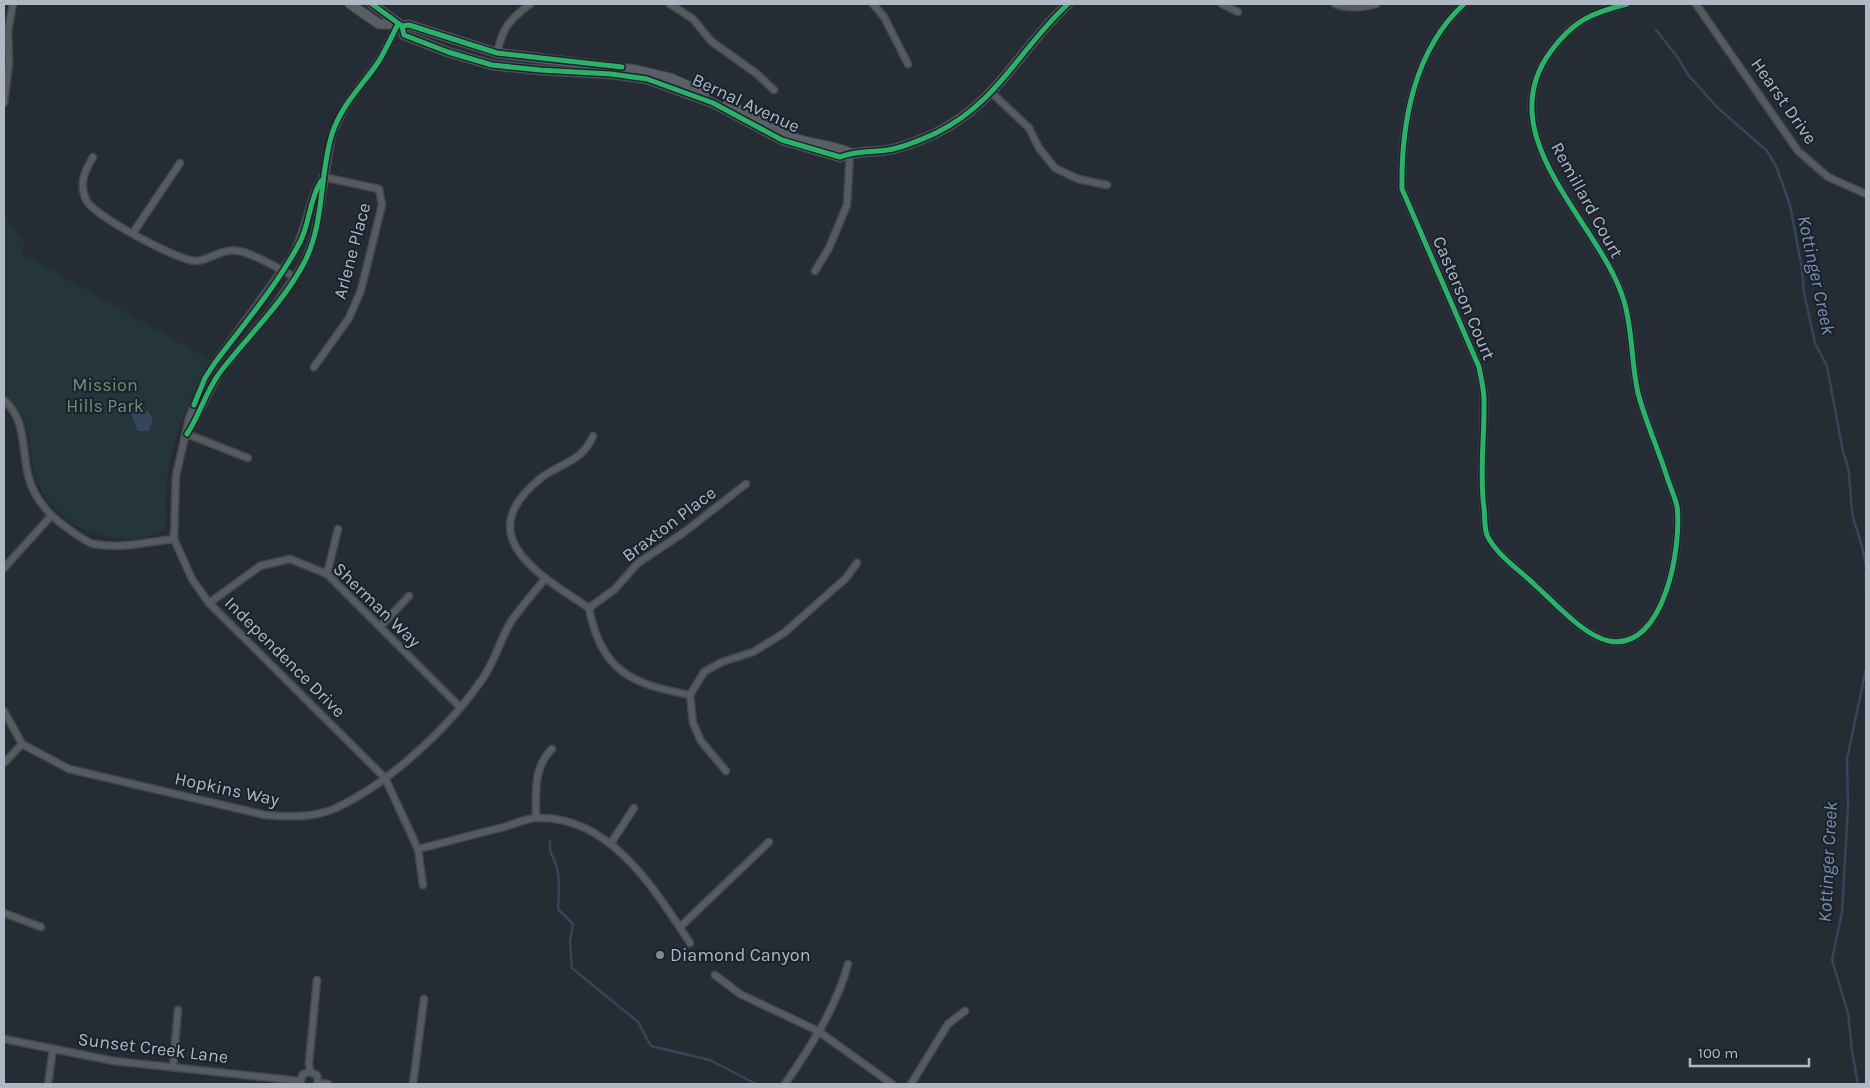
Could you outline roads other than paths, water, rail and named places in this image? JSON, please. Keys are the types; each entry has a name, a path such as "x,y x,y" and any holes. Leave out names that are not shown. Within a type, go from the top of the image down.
{"main road":[{"name":"Bernal Avenue","path":"350,4 379,24 409,25 497,53 601,64 670,78 796,138 816,145 837,147 850,153"},
{"name":"Bernal Avenue","path":"372,4 400,25 406,36 448,52 492,64 611,74 647,80 713,103 782,140 840,157 850,153 894,149 934,134 967,115 992,92 1042,30 1068,4"}],"street":[{"path":"4,103 10,63 8,30 13,4"},
{"path":"497,53 502,32 507,23 530,4"},
{"path":"670,4 693,19 711,41 758,74 774,90"},
{"path":"873,4 884,17 908,64"},
{"path":"1222,4 1238,12"},
{"path":"1335,4 1343,7 1363,8 1376,4"},
{"name":"Casterson Court","path":"1464,4 1449,18 1432,42 1415,80 1401,159 1402,189 1479,367 1484,398 1481,486 1487,534 1499,551 1591,634 1610,641 1624,641 1649,624"},
{"name":"Remillard Court","path":"1627,4 1589,15 1562,36 1544,60 1532,92 1532,118 1540,154 1605,262 1624,301 1637,389 1646,423 1677,506 1675,553 1665,597 1649,624"},
{"name":"Hearst Drive","path":"1696,4 1798,151 1828,178 1866,194"},
{"name":"Independence Drive","path":"187,434 196,421 220,372 304,263 313,240 323,190 323,177 332,134 338,118 380,59 400,25"},
{"path":"992,92 1029,128 1040,148 1055,168 1078,179 1107,185"},
{"path":"815,271 830,248 847,205 850,153"},
{"path":"93,158 83,174 82,187 87,202 99,214 182,259 198,261 221,251 240,251 294,277"},
{"path":"133,233 180,163"},
{"name":"Independence Drive","path":"323,177 314,191 302,240 205,378 190,418 176,476 174,539 192,579 209,604 385,778 418,849 423,885"},
{"name":"Arlene Place","path":"314,367 349,318 360,290 382,205 380,188 323,177"},
{"path":"4,400 10,405 22,430 28,475 37,499 51,516 91,544 118,546 174,539"},
{"path":"187,434 248,458"},
{"path":"593,436 588,448 578,457 541,479 520,500 512,518 511,536 524,560 545,579 589,608 592,627 613,664 632,678 651,688 690,696"},
{"name":"Braxton Place","path":"589,608 615,589 638,563 683,533 746,484"},
{"path":"4,568 51,516"},
{"path":"327,574 338,529"},
{"name":"Sherman Way","path":"209,604 260,566 290,559 327,574 460,707"},
{"path":"726,771 701,741 692,723 690,696 704,672 722,662 753,652 784,633 846,578 857,563"},
{"name":"Hopkins Way","path":"22,744 69,769 265,815 288,817 313,814 335,808 385,778 417,752 460,707 486,674 512,621 545,579"},
{"path":"380,627 410,596"},
{"path":"4,711 22,744 4,763"},
{"path":"536,818 536,782 542,759 552,749"},
{"path":"611,843 634,808"},
{"path":"418,849 536,818 560,820 587,828 611,843 649,883 690,943"},
{"path":"680,928 769,842"},
{"path":"4,913 41,927"},
{"path":"786,1084 818,1030 844,980 848,964"},
{"path":"716,975 740,994 818,1030 892,1084"},
{"path":"310,1072 309,1063 317,980"},
{"path":"414,1084 424,999"},
{"path":"173,1068 178,1010"},
{"path":"911,1084 948,1024 965,1011"},
{"name":"Sunset Creek Lane","path":"4,1039 114,1061 300,1082"},
{"path":"48,1084 53,1049"},
{"path":"300,1082 303,1074 310,1072 317,1075 318,1084 328,1084"}],"water":[{"path":"140,410 149,412 152,417 152,424 148,431 138,431 131,414"}],"waterway":[{"name":"Kottinger Creek","path":"1656,30 1676,55 1689,76 1718,108 1767,151 1776,166 1790,205 1802,269 1804,293 1815,343 1827,366 1843,452 1848,469 1852,512 1866,566"},
{"name":"Kottinger Creek","path":"1866,571 1866,590"},
{"name":"Kottinger Creek","path":"1858,1084 1848,1013 1832,960 1842,912 1848,807 1847,759 1866,669"},
{"path":"550,841 550,850 559,878 558,909 573,924 570,941 572,968 638,1022 651,1046 710,1060 756,1084"}],"place":[{"name":"Diamond Canyon","path":"660,955"}],"park label":[{"name":"Mission Hills Park","path":"105,395"}]}
